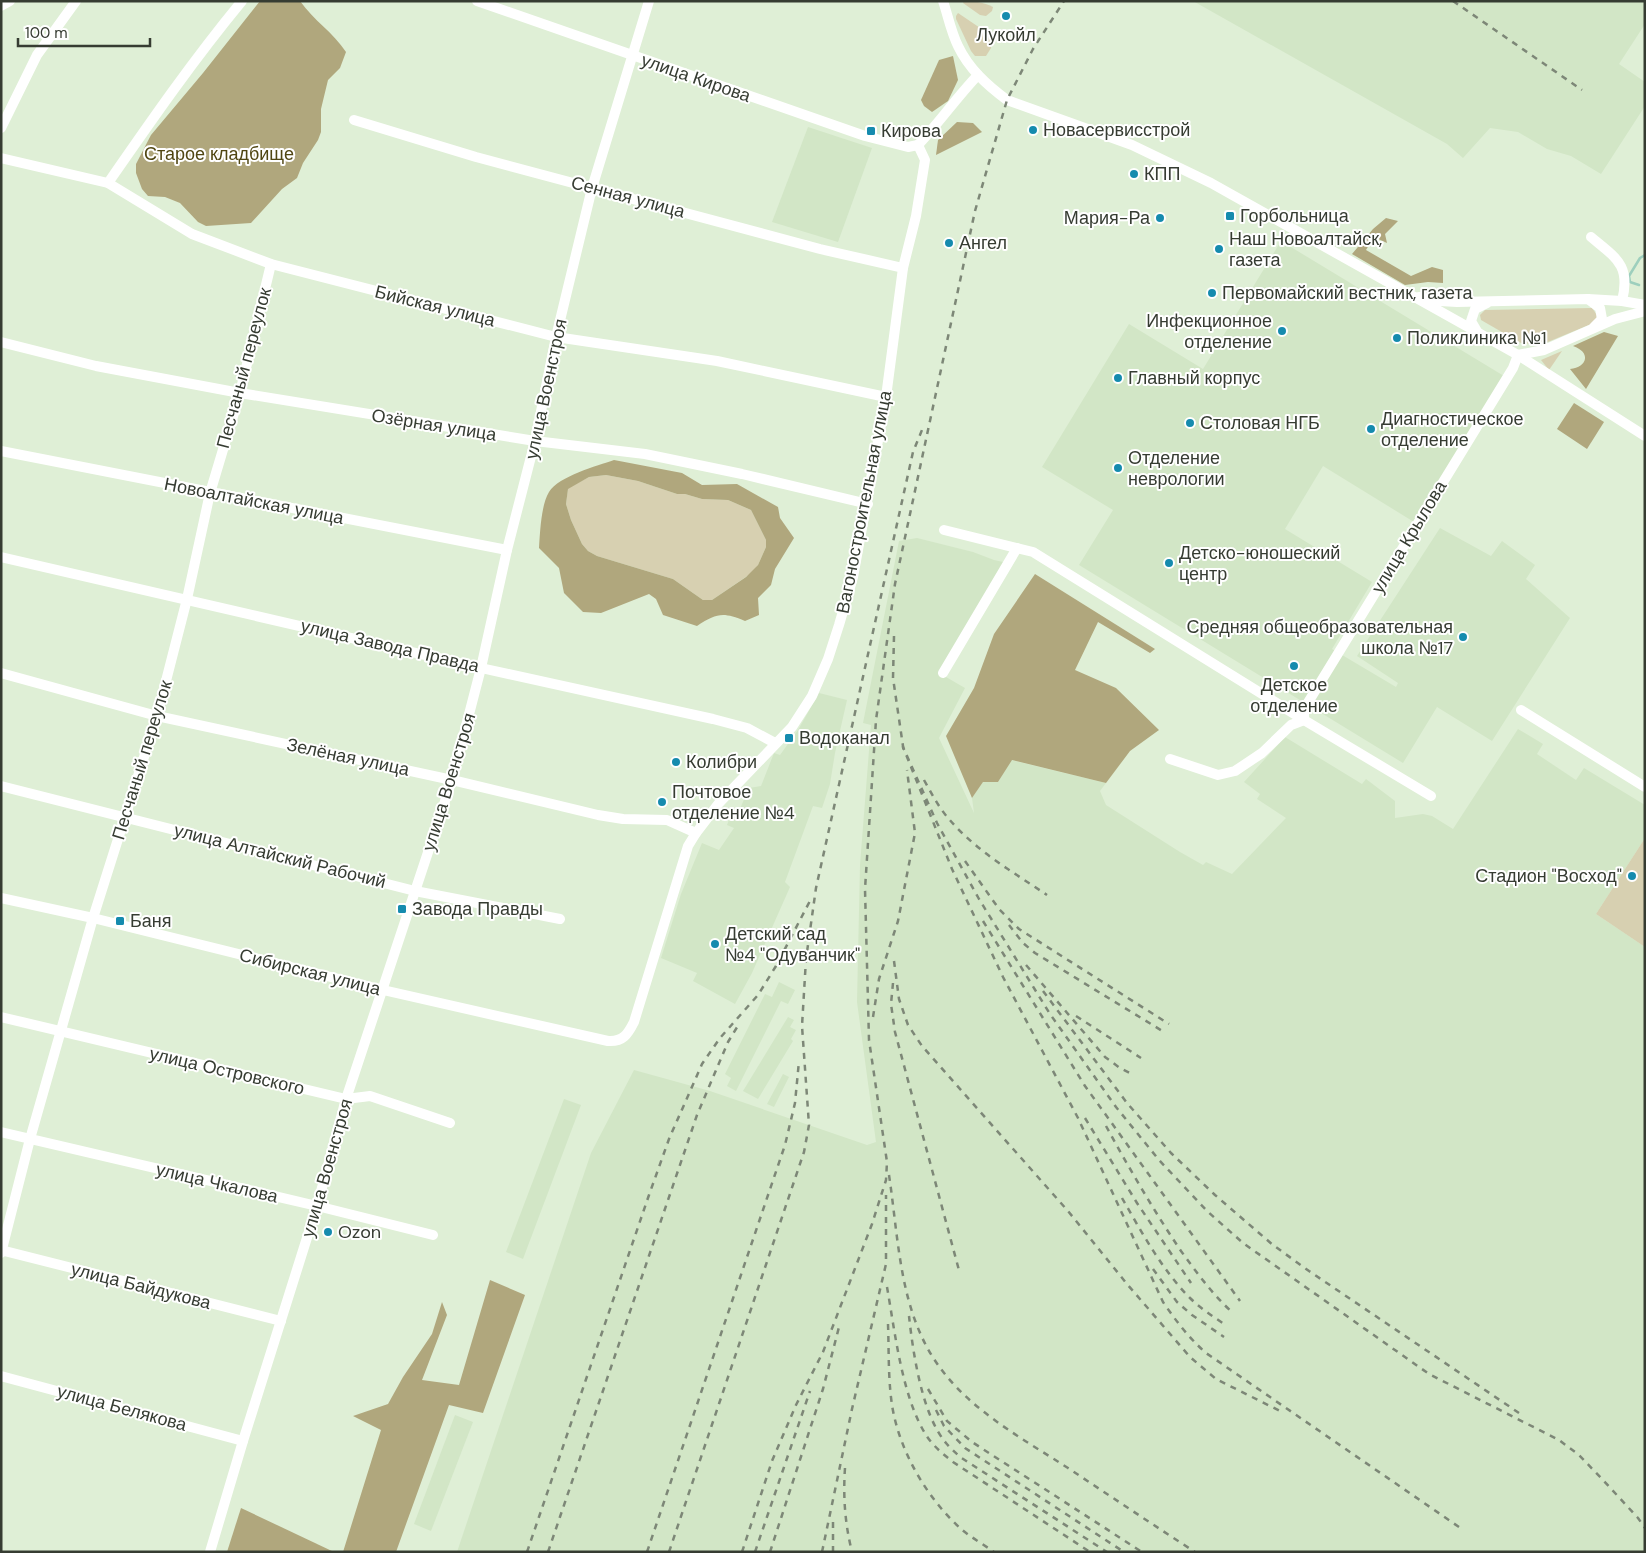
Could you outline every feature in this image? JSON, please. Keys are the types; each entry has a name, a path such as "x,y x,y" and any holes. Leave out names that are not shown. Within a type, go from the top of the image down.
{"street":[{"path":"1,6 10,1"},
{"path":"1,128 37,55 76,1"},
{"path":"108,183 163,103 242,1"},
{"name":"улица Кирова","path":"476,1 866,136 908,147 918,145"},
{"name":"улица Военстроя","path":"210,1552 317,1206 346,1099 452,780 481,668 507,550 535,441 556,337 592,188 649,1"},
{"path":"940,2 957,45 978,75 991,89 1007,100 1132,145 1211,183 1518,355 1645,436"},
{"path":"918,145 934,129 959,95 978,75"},
{"name":"Сенная улица","path":"354,120 476,157 820,249 904,268"},
{"name":"Вагоностроительная улица","path":"619,1040 627,1035 634,1022 688,846 696,832 719,803 792,727 812,696 828,659 853,577 868,504 886,397 904,268 916,216 925,160 918,145"},
{"name":"Бийская улица","path":"1,158 108,183 192,234 271,264 556,337 717,361 886,397"},
{"path":"1591,237 1620,262 1625,290 1622,301"},
{"name":"Песчаный переулок","path":"2,1251 30,1139 93,918 157,716 187,599 210,493 240,393 271,264"},
{"path":"1409,295 1440,301 1490,302 1584,299 1622,301 1645,305"},
{"path":"1584,299 1600,308 1602,320 1592,329"},
{"path":"1478,333 1471,320 1475,309 1490,302"},
{"path":"1518,355 1544,350 1614,319 1645,311"},
{"name":"Озёрная улица","path":"1,342 96,366 240,393 535,441 644,454 742,474 868,504"},
{"name":"улица Крылова","path":"1304,720 1304,709 1513,368 1518,355"},
{"name":"Новоалтайская улица","path":"1,451 507,550"},
{"path":"944,530 1033,552 1304,720 1431,796"},
{"path":"943,673 1016,548"},
{"name":"улица Завода Правда","path":"1,557 481,668 713,719 747,728 776,743"},
{"name":"Зелёная улица","path":"1,673 157,716 452,780 598,815 623,819 666,820 696,832"},
{"path":"1521,710 1645,787"},
{"path":"1170,759 1218,775 1235,771 1262,753 1290,725 1304,720"},
{"name":"улица Алтайский Рабочий","path":"1,786 415,891 560,919"},
{"name":"Сибирская улица","path":"1,898 93,918 383,990 608,1041 619,1040"},
{"name":"улица Островского","path":"1,1017 346,1099 370,1096 450,1122"},
{"name":"улица Чкалова","path":"1,1132 433,1235"},
{"name":"улица Байдукова","path":"2,1251 281,1321"},
{"name":"улица Белякова","path":"1,1376 243,1441"}],"shaded area":[{"path":"964,1 986,4 993,7 992,11 986,16 980,15 963,3"},
{"path":"1193,1 1645,1 1645,24 1619,64 1645,82 1645,106 1601,174 1571,156 1547,149 1518,132 1490,128 1463,158 1447,144"},
{"path":"958,13 992,36 991,48 986,56 975,56 971,51 956,19"},
{"path":"808,127 872,148 838,242 772,222"},
{"path":"1281,241 1504,376 1414,522 1323,466 1285,529 1372,582 1332,649 1396,687 1398,683 1357,656 1440,528 1491,556 1502,541 1535,565 1526,579 1570,618 1492,741 1437,707 1403,763 1079,565 1113,510 1042,467 1129,324 1203,369"},
{"path":"1592,308 1597,315 1596,322 1543,344 1521,343 1481,320 1480,315 1485,310"},
{"path":"1562,351 1549,370 1541,360"},
{"path":"606,475 638,481 677,494 685,494 702,499 728,500 751,510 766,540 766,547 758,565 753,572 712,600 703,600 673,579 597,556 588,551 582,544 571,520 566,504 568,488 589,477"},
{"path":"917,538 1012,564 946,677 965,688 939,738 974,813 972,798 983,782 998,782 1011,760 1106,783 1100,791 1106,805 1203,865 1206,862 1232,874 1286,818 1257,799 1260,794 1244,782 1285,737 1362,784 1366,779 1395,801 1395,818 1423,814 1432,816 1453,829 1518,729 1543,744 1537,754 1576,780 1584,768 1645,805 1645,838 1596,914 1645,947 1645,1552 457,1552 591,1153 634,1070 710,1091 867,1145 876,1142 857,1002 860,865 871,725 863,723 899,541"},
{"name":"Водоканал","path":"819,693 847,700 830,784 822,808 813,806 785,882 790,887 752,973 735,1004 693,981 697,973 661,958 681,894 702,843 719,850 734,828 727,825 733,809 739,811 749,788 761,786 774,753 780,755 798,730"},
{"name":"Стадион \"Восход\"","path":"1645,838 1645,947 1596,914"},
{"path":"779,982 795,990 788,1004 781,1001 736,1091 727,1086 731,1078 725,1074 765,994 772,997"},
{"path":"788,1017 794,1020 790,1027 796,1030 791,1039 793,1041 758,1099 743,1091"},
{"path":"783,1074 789,1077 774,1107 767,1104"},
{"path":"564,1099 581,1105 523,1259 506,1252"},
{"path":"455,1415 473,1422 431,1531 414,1524"}],"green space":[{"name":"Старое кладбище","path":"260,1 300,1 346,52 340,68 328,80 321,109 321,132 303,163 297,178 282,189 251,223 206,226 198,222 180,203 165,197 148,196 142,189 136,173 136,164 151,135"},
{"path":"953,56 958,80 948,101 932,112 924,106 921,100 939,60"},
{"path":"957,122 973,123 982,132 936,155 938,140"},
{"path":"1386,218 1398,221 1385,234 1387,243 1374,237 1366,250 1411,276 1432,267 1443,270 1443,283 1428,282 1405,285 1352,254 1373,229"},
{"path":"1604,332 1618,336 1586,389 1570,369 1581,365 1585,359 1583,352 1573,346"},
{"path":"1574,403 1604,422 1587,449 1557,429"},
{"path":"614,460 682,473 702,485 737,484 778,507 780,518 794,538 775,569 771,585 758,598 759,615 745,621 731,616 720,615 710,618 697,626 663,615 656,599 649,594 601,613 583,612 564,593 559,568 539,548 541,519 546,498 554,486 569,476","holes":["606,475 638,481 677,494 685,494 702,499 728,500 751,510 766,540 766,547 758,565 746,577 712,600 703,600 673,579 597,556 588,551 582,544 571,520 566,504 568,489 589,477"]},
{"path":"1035,574 1155,649 1150,653 1098,622 1075,670 1116,688 1159,730 1130,751 1106,783 1012,760 998,782 983,782 972,798 946,736 974,688 994,634"},
{"path":"490,1280 525,1295 483,1413 449,1405 396,1552 343,1552 381,1430 353,1416 388,1404 403,1377 432,1334 442,1302 447,1315 422,1380 459,1385"},
{"path":"241,1508 334,1552 227,1552"}],"waterway":[{"path":"1639,285 1630,282 1629,276 1640,258 1645,255"}],"railway":[{"path":"742,1552 772,1461 796,1405 823,1352 872,1224 886,1180 887,1162 869,1040 865,889 876,720 895,584 975,211 1007,100 1033,49 1064,1"},
{"path":"1453,1 1582,90"},
{"path":"669,1552 804,1152 809,1125 802,1026 806,959 816,888 913,452 924,425"},
{"path":"894,636 893,678 904,753"},
{"path":"1459,1527 1206,1353 1188,1335 1163,1302 1078,1118 1003,977 952,869 903,747 937,823 979,899 1050,1014 1116,1107 1159,1160 1207,1211 1243,1243 1429,1374 1559,1440 1579,1455 1638,1518 1645,1528"},
{"path":"873,1017 879,979 898,921 915,833 907,770"},
{"path":"924,780 945,815 960,831 995,860 1047,895"},
{"path":"965,861 999,909 1019,929 1169,1024"},
{"path":"527,1552 669,1139 702,1064 720,1038 758,995 776,966 812,897"},
{"path":"983,921 1085,1086 1240,1301"},
{"path":"1009,925 1023,943 1035,953 1164,1032"},
{"path":"894,961 899,999 908,1025 922,1046 1068,1211 1127,1284 1190,1357 1216,1379 1280,1411"},
{"path":"1026,965 1105,1057 1134,1075"},
{"path":"893,983 891,1004 895,1032 960,1274"},
{"path":"1043,991 1127,1103 1171,1153 1215,1195 1273,1245 1309,1271 1519,1413"},
{"path":"1076,1016 1141,1058"},
{"path":"548,1552 697,1115 728,1042 739,1024"},
{"path":"647,1552 785,1145 795,1103 799,1061"},
{"path":"1085,1118 1137,1203 1191,1283"},
{"path":"1106,1126 1142,1189 1181,1251 1199,1276 1233,1313"},
{"path":"889,1175 903,1277 908,1297 921,1335 933,1358 948,1378 965,1396 1004,1427 1195,1552"},
{"path":"822,1552 852,1409 886,1264 886,1195"},
{"path":"1122,1198 1170,1275 1190,1298 1227,1326"},
{"path":"1153,1269 1177,1302 1224,1337"},
{"path":"887,1287 905,1383 918,1420 929,1439 938,1450 953,1462 1090,1552"},
{"path":"909,1316 920,1383 931,1417 946,1443 960,1457 1107,1552"},
{"path":"888,1324 889,1375 892,1405 901,1439 908,1456 925,1487 948,1516 964,1531 994,1552"},
{"path":"770,1552 823,1389 839,1327"},
{"path":"928,1389 947,1421 972,1442 1142,1552"},
{"path":"755,1552 810,1391"},
{"path":"936,1410 944,1426 965,1448 1124,1552"},
{"path":"845,1468 845,1510 852,1552"},
{"path":"833,1519 833,1552"}],"place":[{"name":"Лукойл","path":"1006,16"},
{"name":"Новасервисстрой","path":"1033,130"},
{"name":"Кирова","path":"871,131"},
{"name":"КПП","path":"1134,174"},
{"name":"Горбольница","path":"1230,216"},
{"name":"Мария-Ра","path":"1160,218"},
{"name":"Ангел","path":"949,243"},
{"name":"Наш Новоалтайск, газета","path":"1219,249"},
{"name":"Первомайский вестник, газета","path":"1212,293"},
{"name":"Инфекционное отделение","path":"1282,331"},
{"name":"Поликлиника №1","path":"1397,338"},
{"name":"Главный корпус","path":"1118,378"},
{"name":"Столовая НГБ","path":"1190,423"},
{"name":"Диагностическое отделение","path":"1371,429"},
{"name":"Отделение неврологии","path":"1118,468"},
{"name":"Детско-юношеский центр","path":"1169,563"},
{"name":"Средняя общеобразовательная школа №17","path":"1463,637"},
{"name":"Детское отделение","path":"1294,666"},
{"name":"Водоканал","path":"789,738"},
{"name":"Колибри","path":"676,762"},
{"name":"Почтовое отделение №4","path":"662,802"},
{"name":"Стадион \"Восход\"","path":"1632,876"},
{"name":"Завода Правды","path":"402,909"},
{"name":"Баня","path":"120,921"},
{"name":"Детский сад №4 \"Одуванчик\"","path":"715,944"},
{"name":"Ozon","path":"328,1232"}]}
